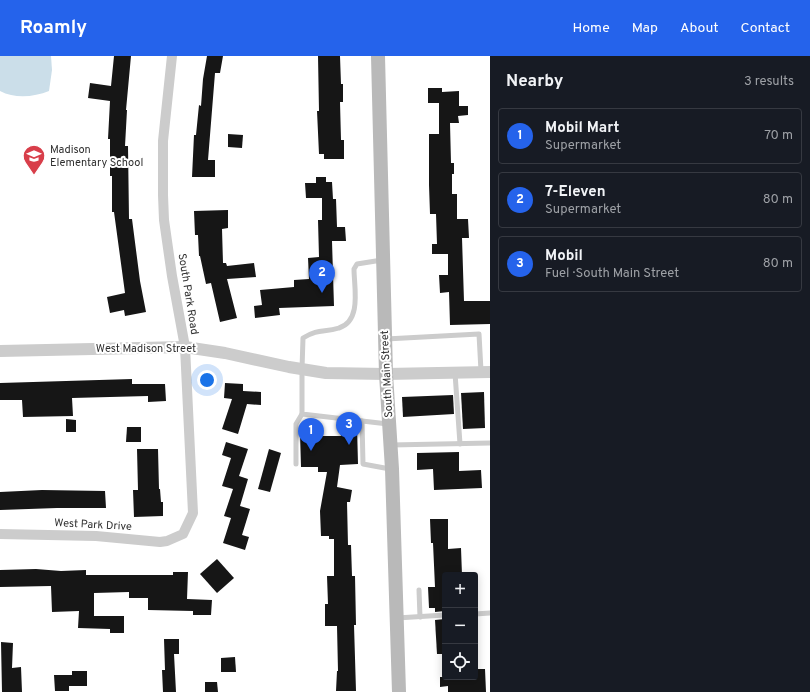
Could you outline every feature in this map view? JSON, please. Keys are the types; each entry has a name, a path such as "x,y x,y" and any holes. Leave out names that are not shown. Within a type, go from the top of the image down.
{"main road":[{"name":"South Main Street","path":"378,56 382,260 386,374 392,469 399,692"}],"street":[{"name":"South Park Road","path":"172,56 162,141 163,195 164,220 172,276 185,348 193,513 183,534"},
{"name":"West Madison Street","path":"0,351 185,348 225,353 326,373 386,374 485,372"},
{"name":"West Park Drive","path":"0,534 96,536 160,542 167,541 183,534"}],"lane":[{"path":"296,464 296,424 302,414 303,338 320,330 339,328 347,323 353,315 355,308 354,269 357,264 382,260"},
{"path":"385,339 479,334 485,372"},
{"path":"455,373 460,444"},
{"path":"302,414 389,424"},
{"path":"362,421 363,464 392,469"},
{"path":"390,444 490,444"},
{"path":"419,590 420,617"},
{"path":"478,614 490,613"},
{"path":"396,618 442,615"}],"water":[{"path":"0,56 51,56 52,70 49,91 37,95 18,96 6,94 0,91"}],"building":[{"path":"114,56 131,56 126,110 125,146 128,146 129,219 132,219 140,281 146,312 125,316 124,310 110,313 107,297 125,293 114,212 112,212 110,139 108,139 110,101 88,98 90,83 111,86"},
{"path":"207,56 223,56 220,73 215,73 208,160 215,160 215,177 192,177 194,135 196,135 199,105 201,106 203,79"},
{"path":"318,56 340,56 341,84 343,84 343,102 340,102 341,140 344,140 344,159 324,159 324,154 319,154 317,111 319,111"},
{"path":"428,88 442,88 442,92 459,91 459,106 468,106 468,115 458,116 459,123 450,123 451,163 454,163 454,174 452,174 452,194 457,194 457,219 468,219 469,238 462,238 464,301 490,301 490,324 450,325 449,292 440,293 439,275 448,275 448,254 432,254 432,244 437,244 436,214 430,214 429,134 439,134 439,103 428,103"},
{"path":"228,134 243,135 242,148 228,147"},
{"path":"316,177 326,177 326,182 332,182 333,199 336,199 337,227 345,227 346,241 332,241 334,306 279,308 280,315 255,318 254,306 262,305 260,290 294,287 294,280 309,279 308,258 319,257 318,220 322,220 322,198 306,198 305,183 316,183"},
{"path":"228,210 228,228 222,229 223,263 226,263 227,266 254,263 256,277 227,279 237,318 220,322 211,283 206,284 199,256 198,235 195,235 194,211"},
{"path":"132,379 132,384 165,384 166,401 148,402 148,396 72,398 73,416 23,417 22,400 0,400 0,383"},
{"path":"225,383 243,384 243,391 261,392 261,405 247,404 238,434 222,429 232,399 224,398"},
{"path":"484,392 485,428 463,429 461,393"},
{"path":"453,395 454,414 403,417 402,397"},
{"path":"66,419 76,420 76,432 66,432"},
{"path":"357,426 358,464 340,465 337,487 352,490 350,502 347,502 348,545 351,545 352,576 355,576 356,625 354,625 356,691 336,691 338,671 337,626 325,626 325,604 328,604 327,576 334,576 334,539 329,539 329,536 321,536 320,511 327,472 318,472 318,467 301,467 300,433 317,433 317,436 341,436 340,427"},
{"path":"127,427 141,427 141,442 126,442"},
{"path":"226,442 248,449 239,476 248,479 240,506 250,509 242,535 249,537 245,550 223,543 231,518 224,516 233,489 222,486 231,458 222,455"},
{"path":"137,449 158,449 159,489 161,502 163,502 163,516 134,517 133,490 138,490"},
{"path":"269,449 281,453 270,492 258,489"},
{"path":"459,452 459,471 481,470 482,488 434,490 433,469 417,470 417,453"},
{"path":"42,490 105,491 106,508 0,510 0,492"},
{"path":"430,519 448,519 448,549 461,548 462,572 442,572 442,611 435,612 435,608 429,608 428,587 435,587 433,543 431,543"},
{"path":"217,559 234,578 217,593 200,574"},
{"path":"36,569 61,571 86,570 86,575 173,575 173,572 188,572 187,599 212,600 211,615 193,615 193,611 148,610 148,598 129,598 129,592 94,593 94,616 124,616 124,633 110,633 110,629 78,628 79,611 52,612 51,586 0,587 0,570"},
{"path":"442,619 442,654 437,654 435,620"},
{"path":"164,639 179,639 179,654 174,654 176,692 163,692 162,670 165,670"},
{"path":"1,642 13,643 12,668 21,667 22,692 2,692"},
{"path":"235,657 236,672 221,672 221,658"},
{"path":"478,669 485,669 486,692 448,692 448,686 440,687 440,677 442,677 442,680 478,680"},
{"path":"72,671 87,671 87,686 69,686 69,691 55,691 54,675 72,675"},
{"path":"205,682 217,682 218,692 205,692"}],"place":[{"name":"Madison Elementary School","path":"34,176"},
{"name":"7-Eleven","path":"322,293"},
{"name":"Mobil","path":"349,445"},
{"name":"Mobil Mart","path":"311,451"}]}
